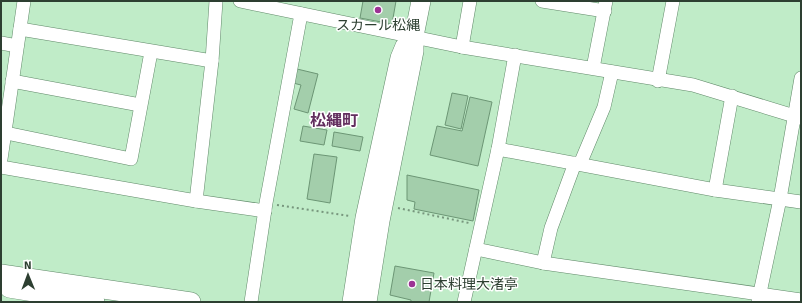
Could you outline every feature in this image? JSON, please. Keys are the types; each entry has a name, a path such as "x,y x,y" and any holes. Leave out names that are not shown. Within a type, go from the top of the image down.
{"street":[{"path":"1,159 6,133 4,110 12,81 24,1"},
{"path":"196,201 212,61 216,1"},
{"path":"240,1 515,56 593,68 658,81 693,85 732,96 797,118"},
{"path":"367,302 380,221 414,51 414,36 421,1"},
{"path":"462,46 470,1"},
{"path":"542,1 605,6 593,68"},
{"path":"658,81 673,1"},
{"path":"251,302 265,207 301,14"},
{"path":"20,29 212,61"},
{"path":"352,302 365,218 400,58 403,48 414,36"},
{"path":"1,43 17,46"},
{"path":"6,133 131,159 151,52"},
{"path":"464,302 498,149 515,56"},
{"path":"543,263 551,228 604,107 612,72"},
{"path":"759,298 797,118 801,78"},
{"path":"12,81 140,105"},
{"path":"715,190 732,96"},
{"path":"498,149 715,190 801,202"},
{"path":"1,167 196,201 265,207"},
{"path":"476,249 543,263 759,298 801,300"},
{"path":"1,274 191,302"},
{"path":"1,287 95,302"}],"path":[{"path":"265,207 351,216"},
{"path":"398,208 481,225"}],"building":[{"name":"スカール松縄","path":"363,1 396,1 392,24 360,18"},
{"path":"297,69 318,74 308,113 294,109 301,85 293,83"},
{"path":"452,93 468,96 461,129 445,125"},
{"path":"470,97 492,102 478,166 430,155 437,126 462,131"},
{"path":"303,126 327,130 324,145 300,141"},
{"path":"334,132 363,137 360,151 332,146"},
{"path":"314,154 337,157 330,203 307,199"},
{"path":"407,175 479,190 473,221 414,209 415,202 407,200"},
{"name":"日本料理大渚亭","path":"395,266 434,273 429,302 411,302 411,300 390,295"}],"place":[{"name":"スカール松縄","path":"378,10"},
{"name":"日本料理大渚亭","path":"412,284"}],"district":[{"name":"松縄町","path":"334,121"}]}
